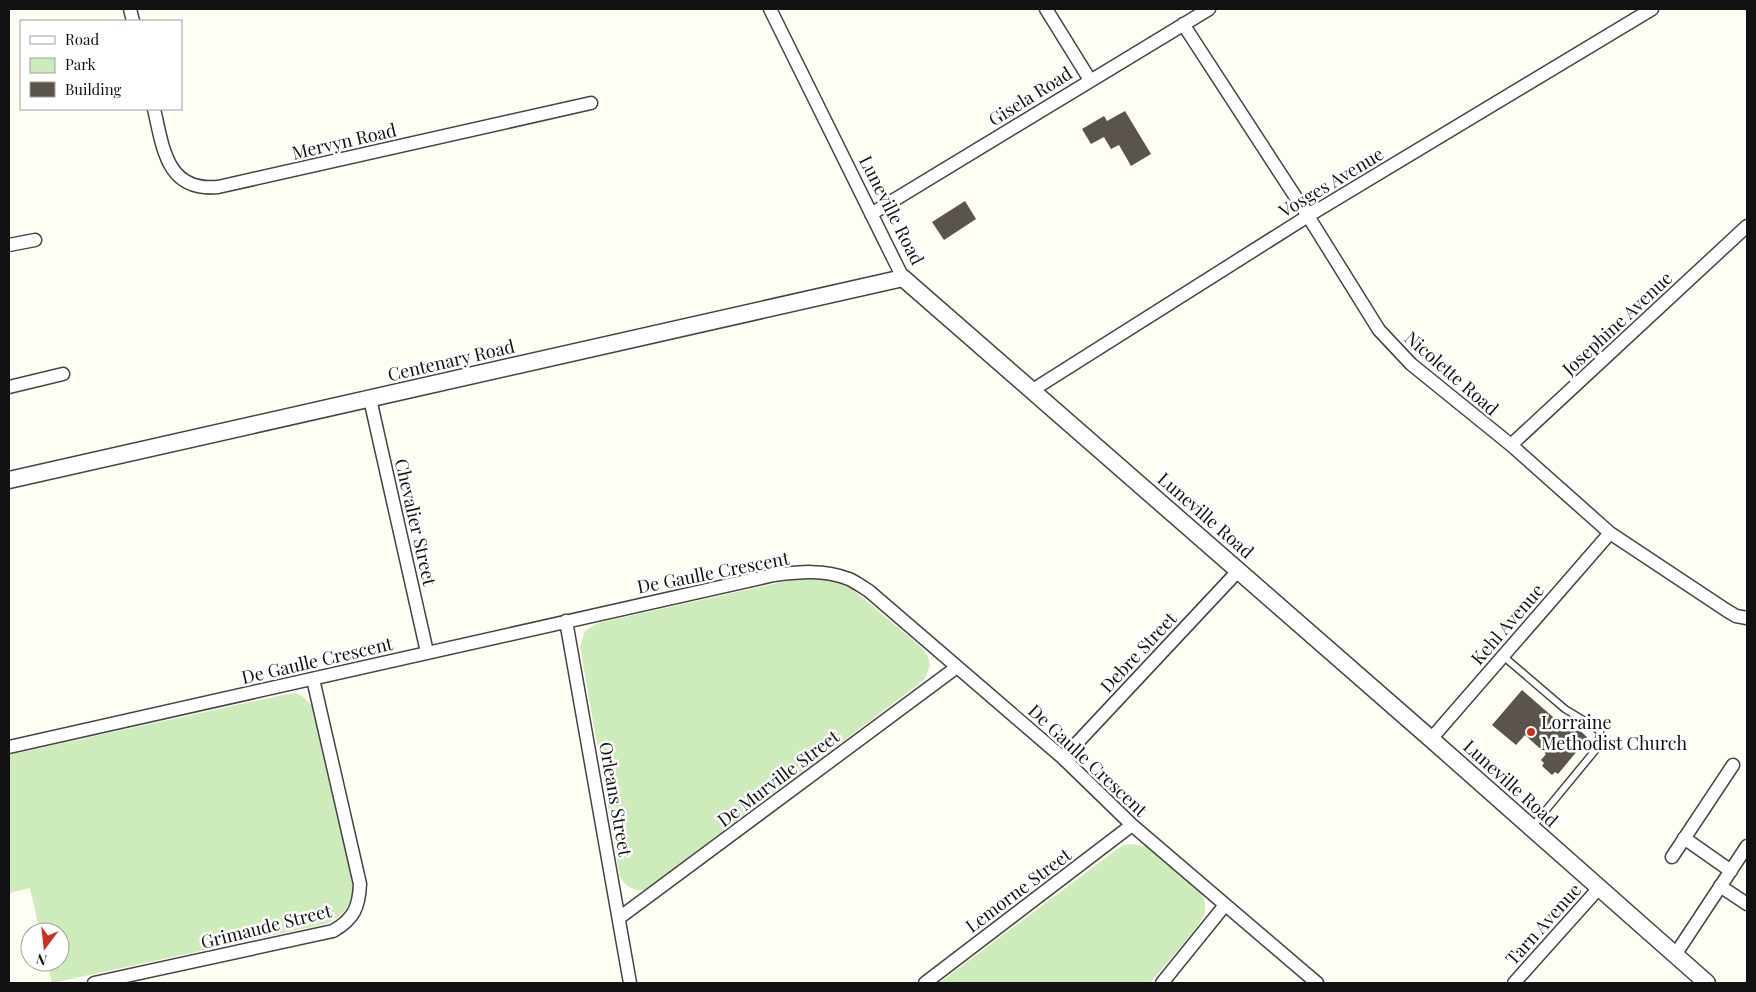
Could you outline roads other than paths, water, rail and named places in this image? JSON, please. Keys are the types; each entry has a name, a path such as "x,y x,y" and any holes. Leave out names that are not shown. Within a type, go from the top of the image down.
{"street":[{"name":"Luneville Road","path":"770,9 903,278 1431,738 1707,983"},
{"path":"1046,9 1090,80"},
{"name":"Gisela Road","path":"871,214 1209,9"},
{"name":"Vosges Avenue","path":"1031,391 1308,216 1652,9"},
{"name":"Nicolette Road","path":"1183,24 1380,330 1392,345 1411,364 1511,446 1610,533 1726,610 1736,616 1747,618"},
{"name":"Mervyn Road","path":"154,110 166,159 172,171 192,186 205,188 218,187 591,103"},
{"name":"Josephine Avenue","path":"1511,446 1747,226"},
{"path":"9,245 35,240"},
{"name":"Centenary Road","path":"9,480 903,278"},
{"path":"9,387 63,374"},
{"name":"Chevalier Street","path":"370,399 427,652"},
{"name":"Kehl Avenue","path":"1431,738 1610,533"},
{"name":"Debre Street","path":"1063,758 1239,570"},
{"name":"De Gaulle Crescent","path":"9,747 774,574 825,572 850,579 869,591 1063,758 1132,825 1317,983"},
{"name":"Orleans Street","path":"566,621 630,983"},
{"name":"De Murville Street","path":"619,918 957,667"},
{"name":"Grimaude Street","path":"94,983 333,931 346,923 354,913 359,900 360,884 313,679"},
{"path":"1672,857 1733,765"},
{"name":"Lemorne Street","path":"925,983 1132,825"},
{"path":"1684,838 1730,871"},
{"path":"1674,955 1747,846"},
{"path":"1720,886 1747,904"},
{"name":"Tarn Avenue","path":"1514,983 1599,888"},
{"path":"1162,983 1225,905"}],"lane":[{"path":"1503,656 1565,709 1600,732 1598,747 1532,828"}],"place":[{"name":"Lorraine Methodist Church","path":"1531,732"}]}
